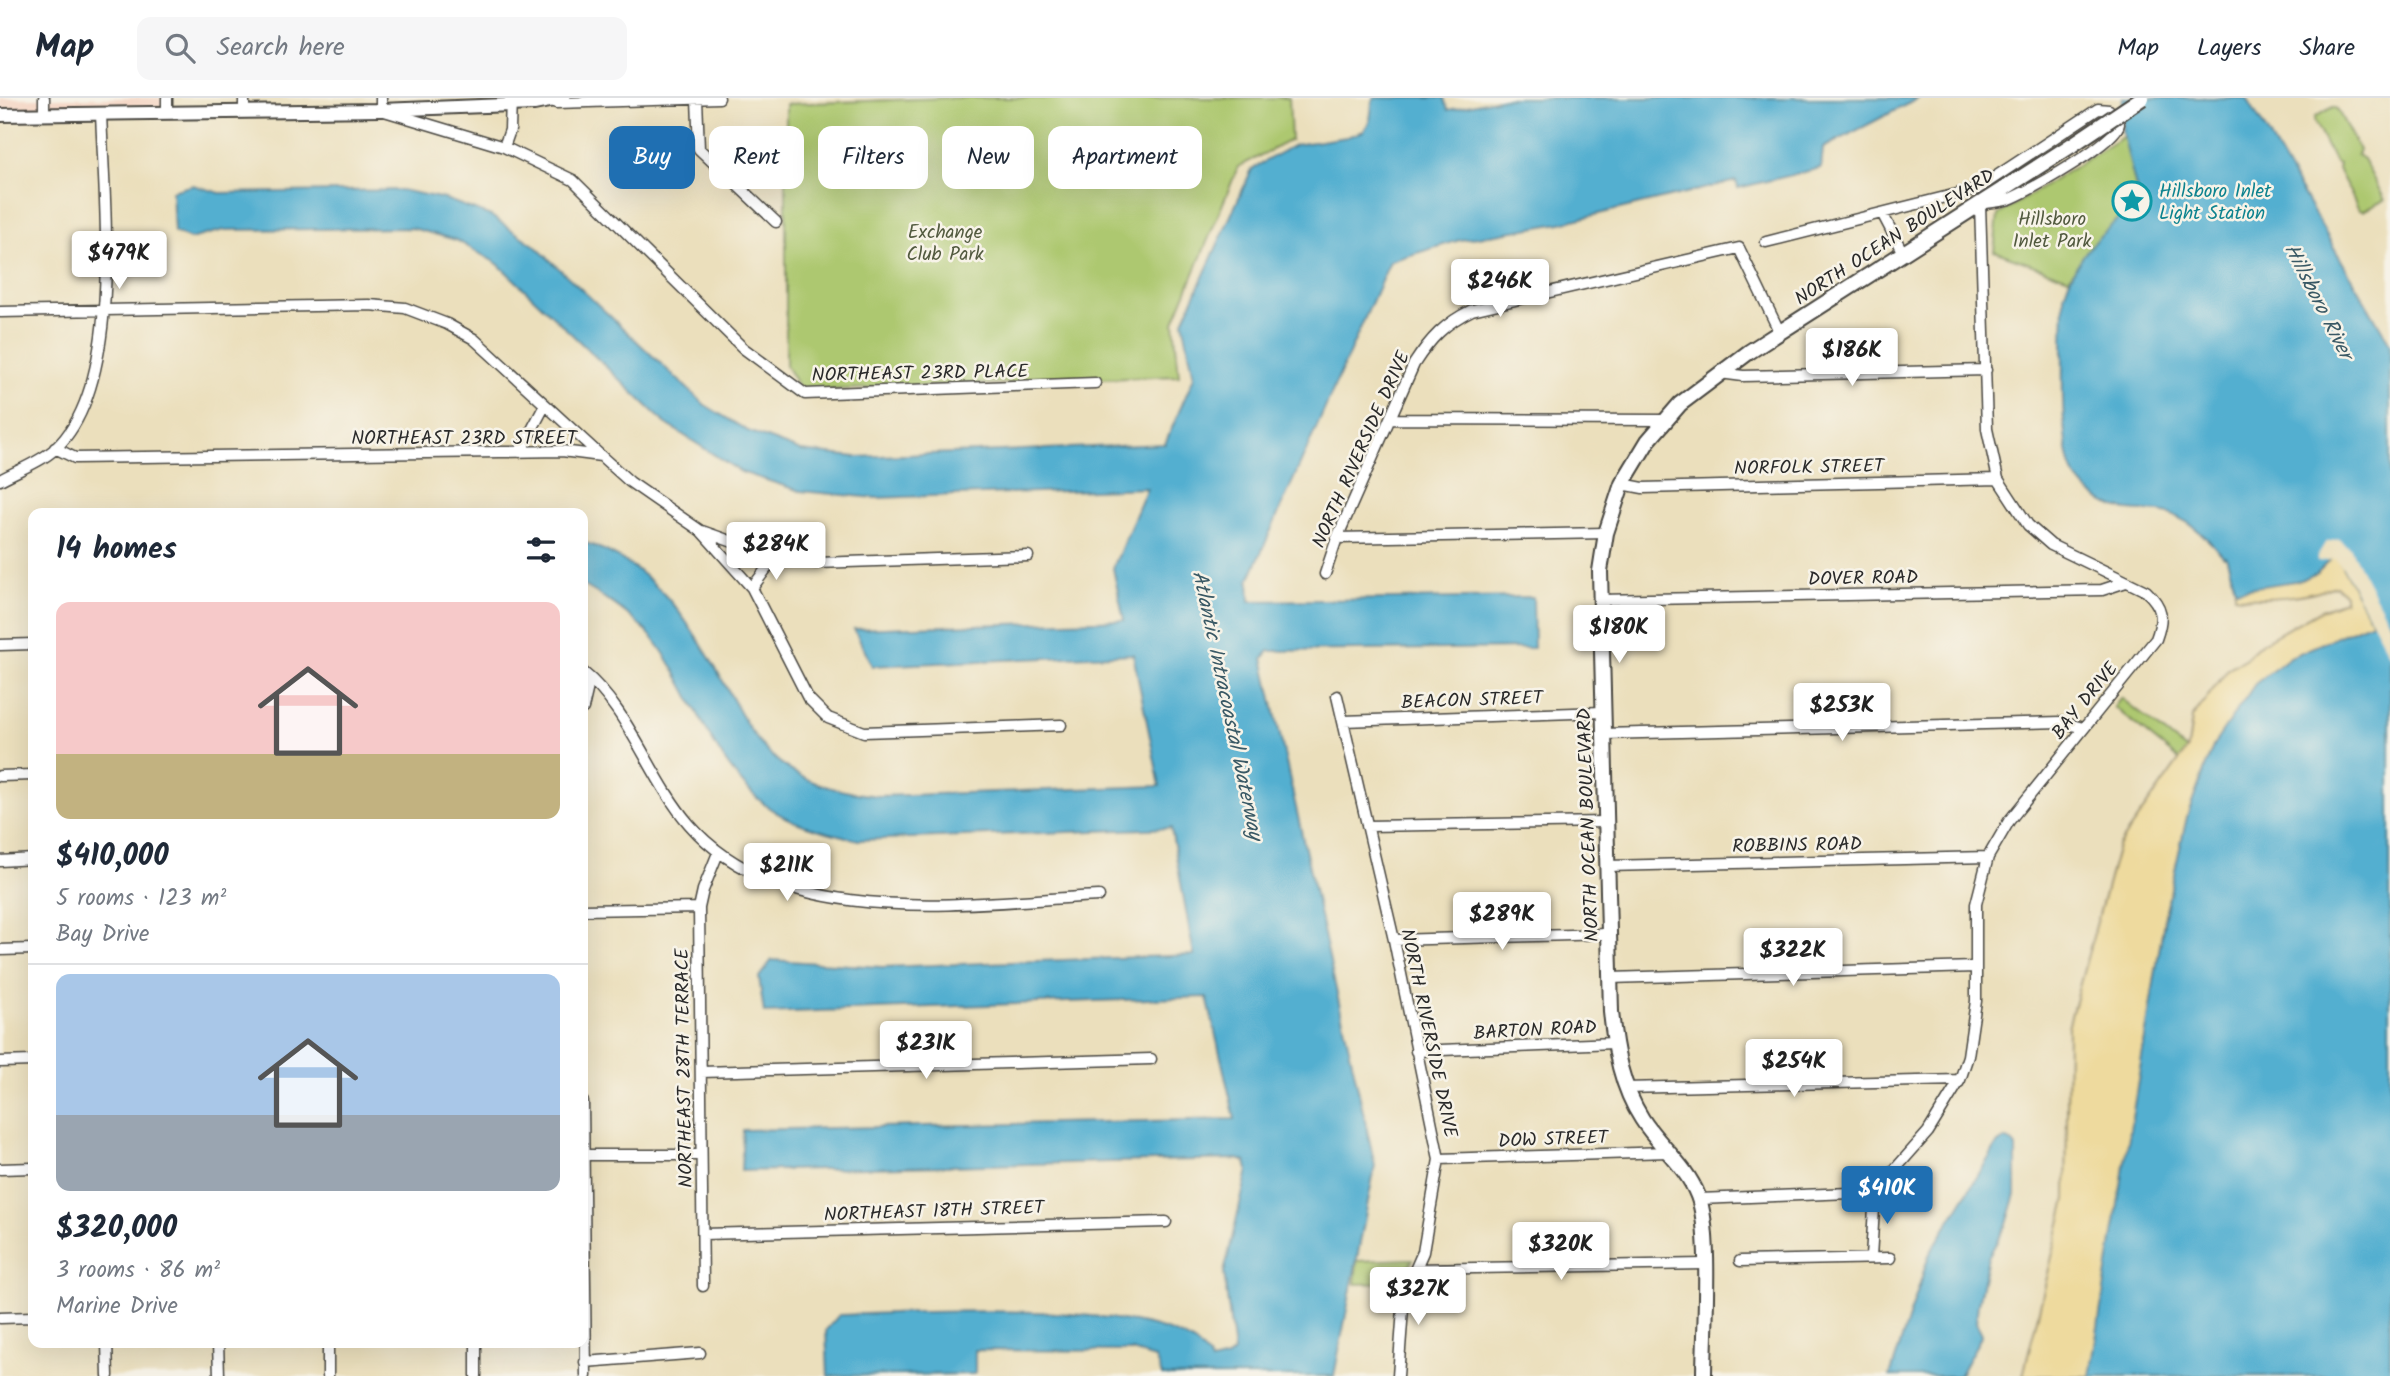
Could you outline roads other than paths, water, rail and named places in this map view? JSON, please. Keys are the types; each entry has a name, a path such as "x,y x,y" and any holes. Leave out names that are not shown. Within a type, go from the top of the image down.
{"main road":[{"name":"NORTH OCEAN BOULEVARD","path":"1704,1376 1704,1264 1699,1199 1685,1172 1642,1118 1626,1088 1614,1043 1600,571 1606,533 1622,484 1665,419 1719,373 2142,98"}],"street":[{"path":"44,98 44,114"},
{"path":"167,98 167,112"},
{"path":"534,104 564,98"},
{"path":"0,115 167,112 244,105 534,104 719,98"},
{"path":"697,99 699,149 776,222"},
{"path":"504,147 510,130 511,102"},
{"name":"NORTHEAST 23RD PLACE","path":"381,104 504,147 573,180 743,348 805,394 1095,383"},
{"path":"1766,242 1977,189 2098,109 2109,110 2119,124 2112,137 2045,180 2009,199 1980,204"},
{"path":"0,480 55,448 75,422 90,391 100,358 104,311 101,113"},
{"name":"BAY DRIVE","path":"1875,1192 1928,1132 1960,1080 1975,1027 1976,904 1988,857 2009,821 2156,639 2163,619 2158,602 2146,591 2051,545 2028,525 1998,479 1987,429 1980,204"},
{"path":"1882,213 1903,253"},
{"name":"NORTH RIVERSIDE DRIVE","path":"1325,574 1337,538 1392,419 1414,364 1428,342 1456,317 1472,310 1739,248 1780,333"},
{"path":"0,312 369,305 405,308 447,324 474,339 601,456"},
{"path":"1719,373 1743,376 1986,370"},
{"path":"520,452 545,405"},
{"path":"1392,419 1665,419"},
{"name":"NORTHEAST 23RD STREET","path":"55,448 75,457 562,451 601,456 630,482 701,531 752,588 808,698 828,718 864,732 893,733 1061,725"},
{"name":"NORFOLK STREET","path":"1622,484 1643,488 1998,479"},
{"path":"701,531 775,557 844,563 1028,556"},
{"path":"1337,538 1606,533"},
{"path":"752,588 775,557"},
{"name":"DOVER ROAD","path":"1600,600 2102,590 2126,582"},
{"path":"0,645 28,644"},
{"path":"588,676 622,721 664,793 691,827 718,852 773,883 817,896 898,904 1099,896"},
{"name":"NORTH RIVERSIDE DRIVE","path":"1338,696 1394,940 1439,1159 1417,1269 1408,1282 1404,1295 1398,1376"},
{"name":"BEACON STREET","path":"1343,721 1603,712"},
{"path":"1603,734 2061,722 2083,728"},
{"path":"0,776 28,775"},
{"path":"1367,826 1606,822"},
{"name":"NORTHEAST 28TH TERRACE","path":"703,1286 699,908 718,852"},
{"name":"ROBBINS ROAD","path":"1607,866 1988,857"},
{"path":"0,861 28,859"},
{"path":"588,910 699,908"},
{"path":"1394,940 1609,934"},
{"path":"0,950 28,949"},
{"path":"1610,978 1975,967"},
{"name":"BARTON ROAD","path":"1416,1051 1614,1043"},
{"path":"701,1072 1151,1059"},
{"path":"0,1062 28,1061"},
{"path":"1626,1088 1960,1080"},
{"name":"DOW STREET","path":"1439,1159 1668,1152"},
{"path":"588,1155 701,1155"},
{"path":"0,1169 28,1168"},
{"path":"1699,1199 1875,1192 1871,1257"},
{"name":"NORTHEAST 18TH STREET","path":"703,1234 1166,1222"},
{"path":"1740,1261 1890,1258"},
{"path":"1417,1269 1704,1264"},
{"path":"0,1318 28,1317"},
{"path":"107,1348 108,1376"},
{"path":"218,1348 219,1376"},
{"path":"328,1348 328,1376"},
{"path":"476,1348 476,1376"},
{"path":"586,1348 586,1376"},
{"path":"586,1362 700,1353"}],"water":[{"name":"Atlantic Intracoastal Waterway","path":"1373,98 1444,98 1448,110 1504,98 1919,98 1823,148 1821,168 1738,188 1736,181 1561,223 1460,240 1390,261 1249,580 1250,601 1533,597 1534,648 1269,651 1263,658 1375,1166 1334,1376 1162,1376 1155,1358 1132,1351 975,1350 975,1374 828,1376 826,1330 839,1315 979,1311 1099,1317 1150,1326 1190,1340 1211,1362 1227,1358 1234,1352 1224,1273 1248,1170 1246,1162 1238,1159 741,1171 743,1130 1235,1119 1207,997 764,1013 759,977 772,960 882,967 1194,955 1171,828 858,840 811,828 778,814 750,791 720,754 674,669 654,639 626,613 588,588 588,544 630,565 668,598 712,662 755,737 780,763 819,784 848,792 879,796 1160,786 1133,654 872,666 854,629 1124,620 1113,568 1147,488 876,498 800,491 741,472 665,423 498,264 456,240 412,228 224,230 190,239 174,232 172,191 193,185 220,193 401,190 445,199 491,216 534,245 705,405 748,431 801,451 856,457 1165,444 1194,377 1183,321 1252,169 1294,145 1347,137 1364,131 1370,120"},
{"name":"Hillsboro River","path":"2122,98 2247,98 2390,344 2390,1376 2090,1376 2165,915 2187,817 2214,744 2255,684 2290,657 2372,622 2336,554 2317,573 2301,580 2236,590 2226,556 2188,523 2170,514 2115,507 2090,492 2075,476 2069,461 2064,416 2064,295 2076,267 2093,243 2115,222 2140,204 2122,131"},
{"path":"2005,1139 2016,1148 2016,1194 2007,1224 1988,1257 1976,1322 1982,1335 1959,1376 1890,1376 1929,1255 1998,1143"}],"place":[{"name":"Hillsboro Inlet Light Station","path":"2132,201"}],"park label":[{"name":"Hillsboro Inlet Park","path":"2052,229"},
{"name":"Exchange Club Park","path":"945,242"}]}
